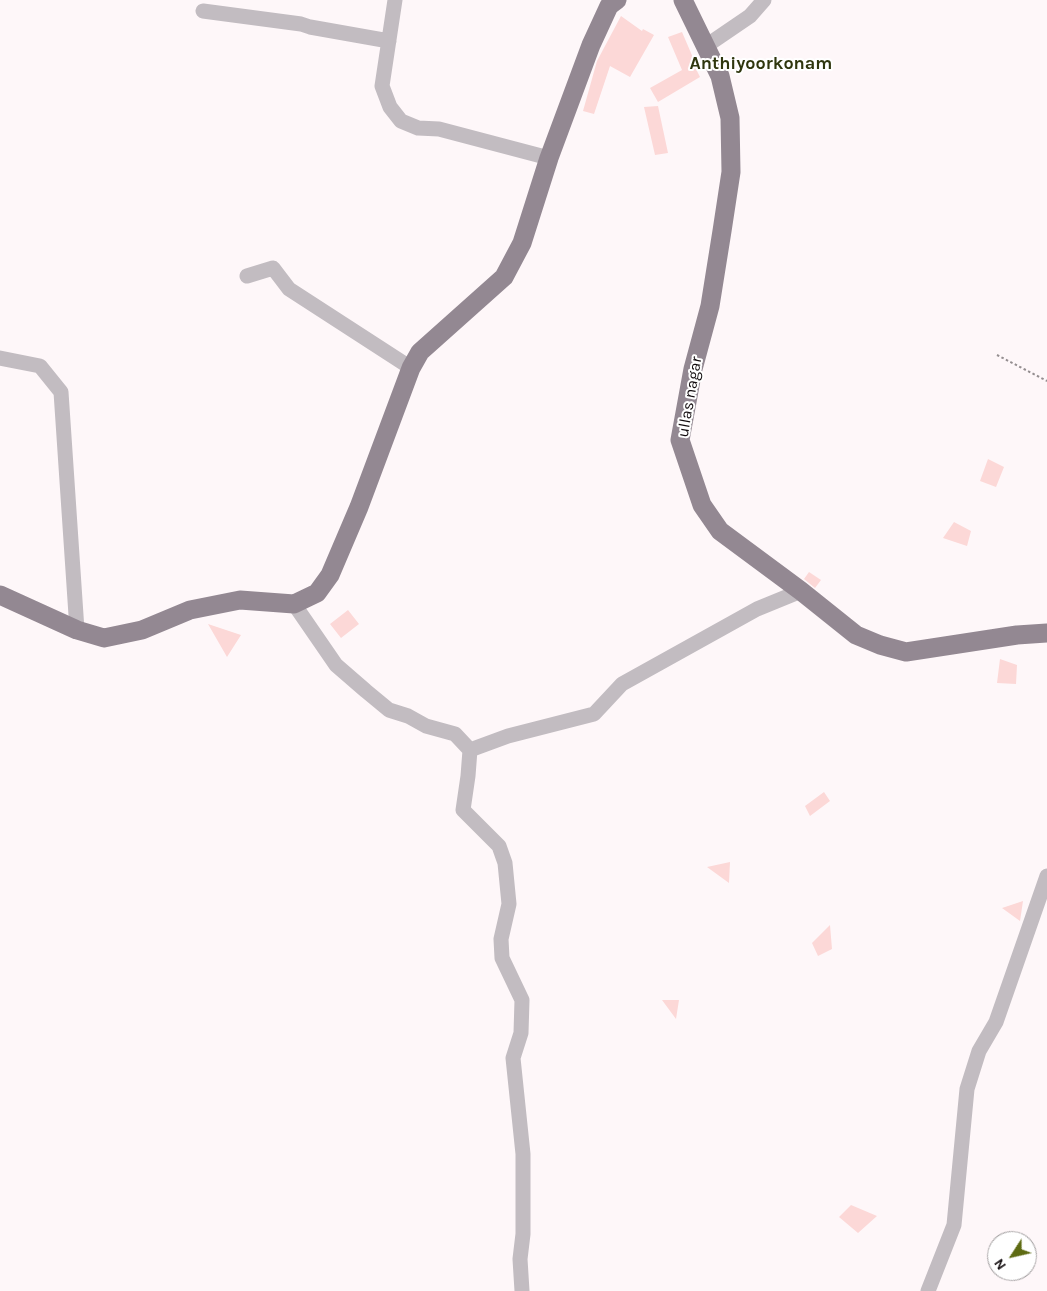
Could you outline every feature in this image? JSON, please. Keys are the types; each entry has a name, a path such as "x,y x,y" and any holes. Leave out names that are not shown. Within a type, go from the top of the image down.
{"main road":[{"path":"0,595 77,630 104,638 142,630 190,610 240,600 294,604 317,593 330,575 359,507 411,368 420,352 504,277 522,242 591,45 609,6 617,0"},
{"name":"ullas nagar","path":"683,0 720,76 730,118 731,172 710,306 693,369 680,440 702,504 720,530 801,590 856,635 880,645 906,652 1017,635 1047,633"}],"street":[{"path":"395,0 382,86 390,107 401,121 418,128 438,129 550,158"},
{"path":"706,46 750,16 764,0"},
{"path":"203,11 301,24 389,41"},
{"path":"247,276 272,268 289,289 411,368"},
{"path":"0,358 40,366 61,392 77,630"},
{"path":"470,750 508,736 594,714 622,684 757,610 801,590"},
{"path":"294,604 336,665 388,710 408,716 426,726 455,734 470,750 463,810 499,846 504,863 509,904 501,939 502,958 522,1000 521,1033 513,1058 523,1154 520,1259 522,1291"},
{"path":"928,1291 954,1225 967,1088 979,1051 996,1022 1047,876"}],"path":[{"path":"997,355 1047,381"}],"building":[{"path":"621,16 642,31 643,29 654,35 630,77 610,66 594,114 583,111 597,61"},
{"path":"682,32 700,77 658,102 650,88 682,70 668,37"},
{"path":"658,106 668,153 655,155 644,107"},
{"path":"988,459 1004,467 996,487 980,481"},
{"path":"954,522 971,531 967,546 943,538"},
{"path":"809,572 821,580 815,588 804,579"},
{"path":"348,610 359,624 341,638 330,624"},
{"path":"208,624 241,635 227,657"},
{"path":"1000,659 1017,665 1016,684 997,683"},
{"path":"824,792 830,801 810,816 805,806"},
{"path":"730,862 729,883 707,867"},
{"path":"1023,901 1020,921 1002,908"},
{"path":"830,925 832,949 818,956 812,943"},
{"path":"662,1000 679,1000 676,1019"},
{"path":"851,1205 877,1216 858,1233 839,1217"}],"district":[{"name":"Anthiyoorkonam","path":"761,64"}]}
